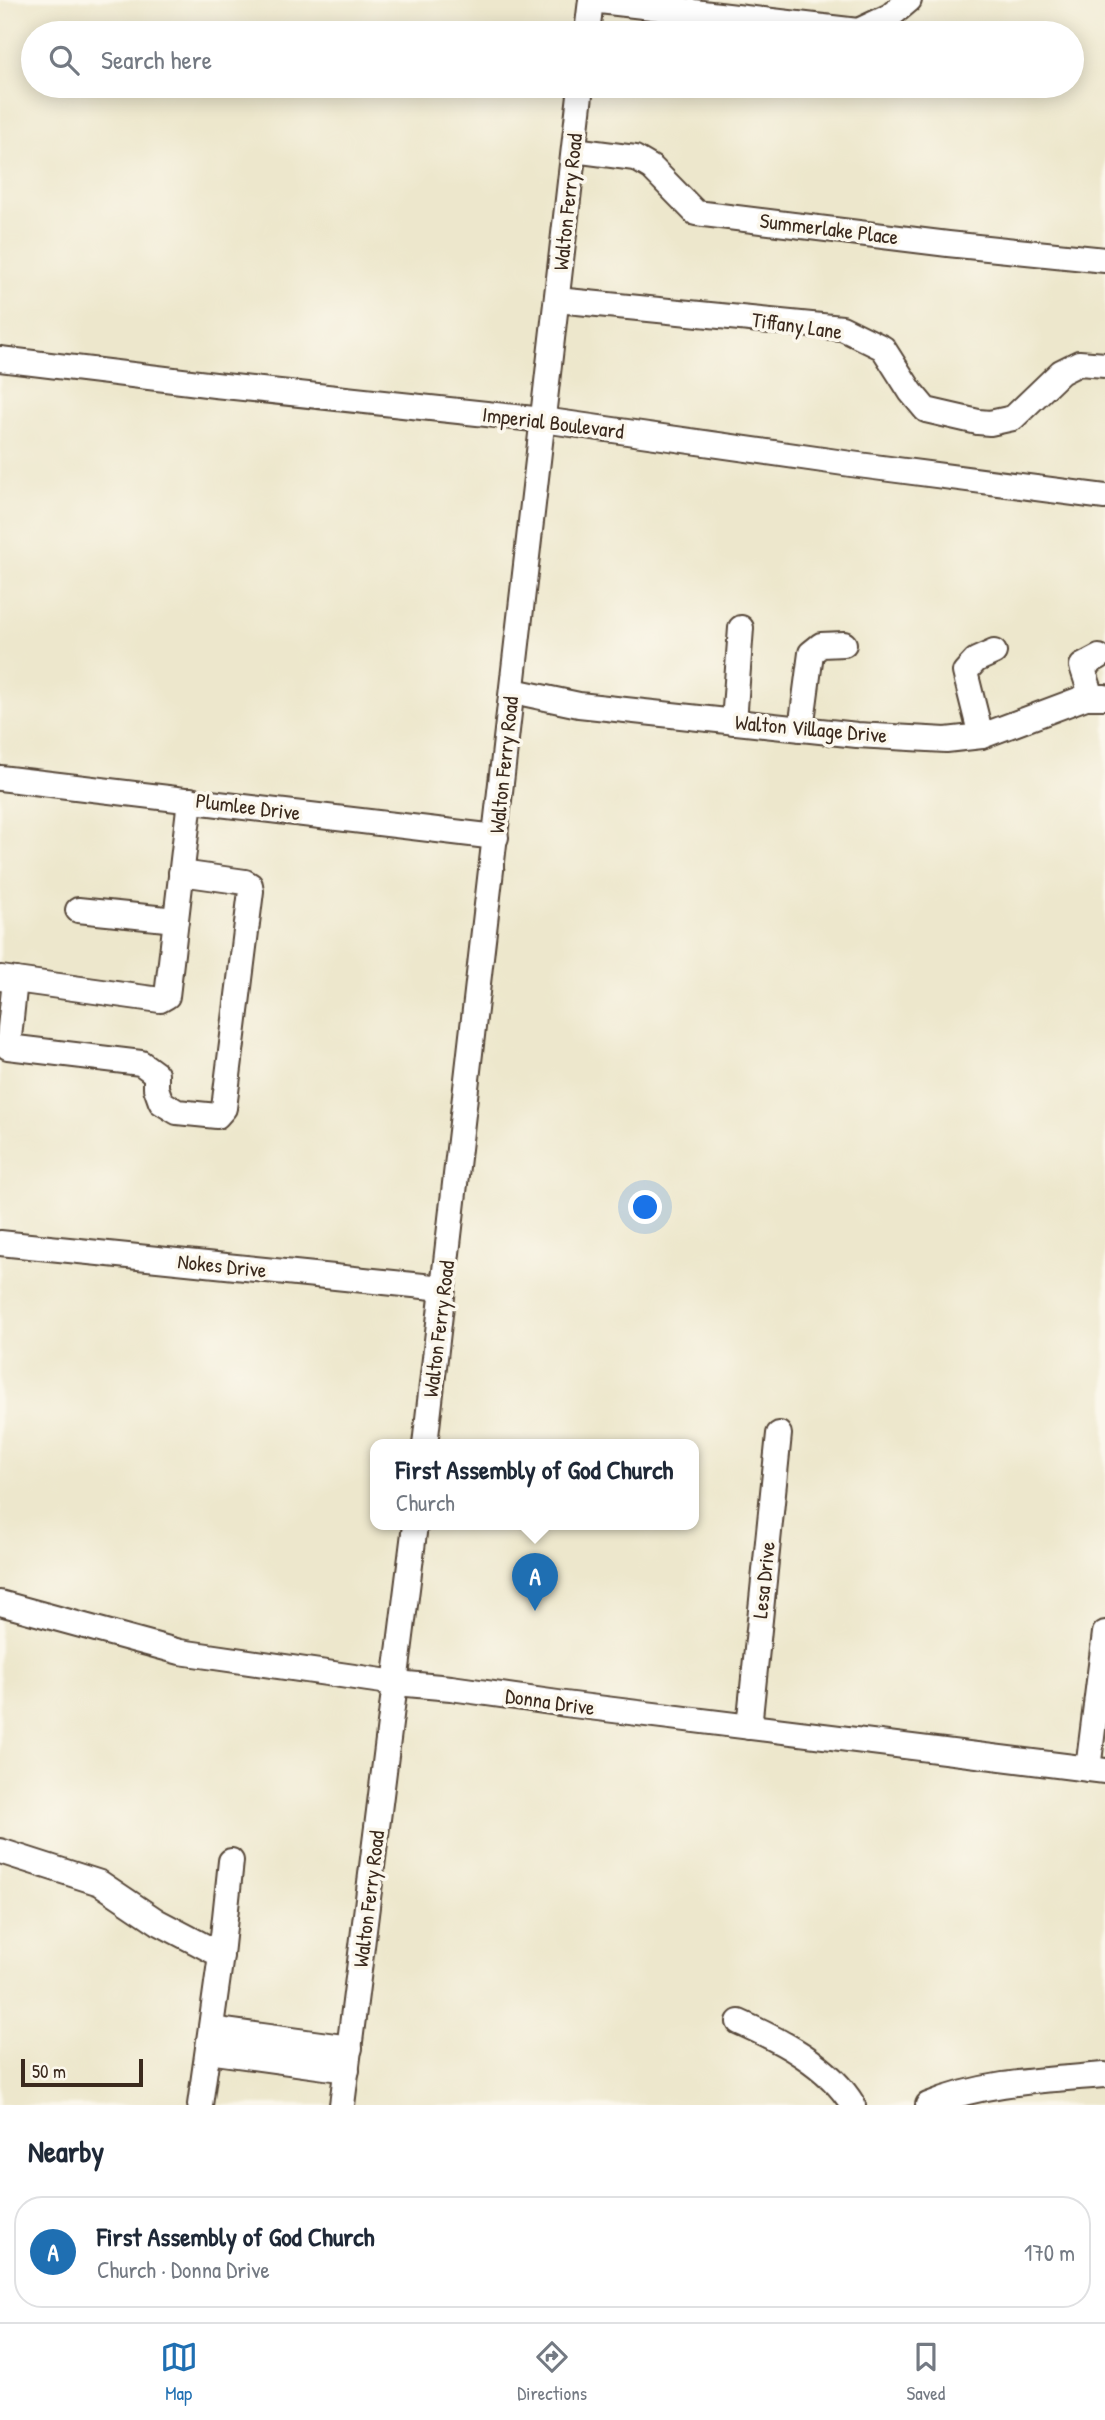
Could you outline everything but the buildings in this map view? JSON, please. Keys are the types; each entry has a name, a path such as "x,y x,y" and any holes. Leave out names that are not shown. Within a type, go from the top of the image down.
{"street":[{"path":"588,21 591,0 778,21"},
{"path":"879,21 890,16 909,0"},
{"name":"Walton Ferry Road","path":"426,1439 580,98"},
{"name":"Summerlake Place","path":"574,150 635,158 652,168 696,213 1105,260"},
{"name":"Tiffany Lane","path":"557,300 842,328 883,348 926,410 978,422 990,423 1013,418 1061,372 1079,363 1105,365"},
{"name":"Imperial Boulevard","path":"0,359 543,420 1105,497"},
{"path":"734,722 741,628"},
{"path":"801,729 811,653 821,645 844,644"},
{"path":"981,736 965,672 976,660 994,652"},
{"path":"1099,657 1082,666 1099,697"},
{"name":"Walton Village Drive","path":"513,691 579,705 857,735 946,740 981,736 1086,697 1099,697"},
{"name":"Plumlee Drive","path":"0,778 496,837"},
{"path":"181,873 245,882 251,891 224,1108 217,1116 177,1112 161,1102 156,1088 156,1074 141,1063 8,1047 8,979 160,1000 167,996 181,873 190,800"},
{"path":"78,910 176,920"},
{"name":"Nokes Drive","path":"0,1243 443,1288"},
{"name":"Lesa Drive","path":"749,1727 779,1434"},
{"name":"Walton Ferry Road","path":"342,2105 414,1530"},
{"name":"Donna Drive","path":"0,1603 180,1651 396,1683 1096,1770"},
{"path":"1096,1770 1105,1633"},
{"path":"0,1851 100,1883 158,1922 221,1955"},
{"path":"200,2105 231,1861"},
{"path":"739,2022 770,2035 811,2062 831,2077 853,2105"},
{"path":"209,2040 348,2059"},
{"path":"928,2105 1020,2081 1105,2075"}],"place":[{"name":"First Assembly of God Church","path":"535,1611"}]}
